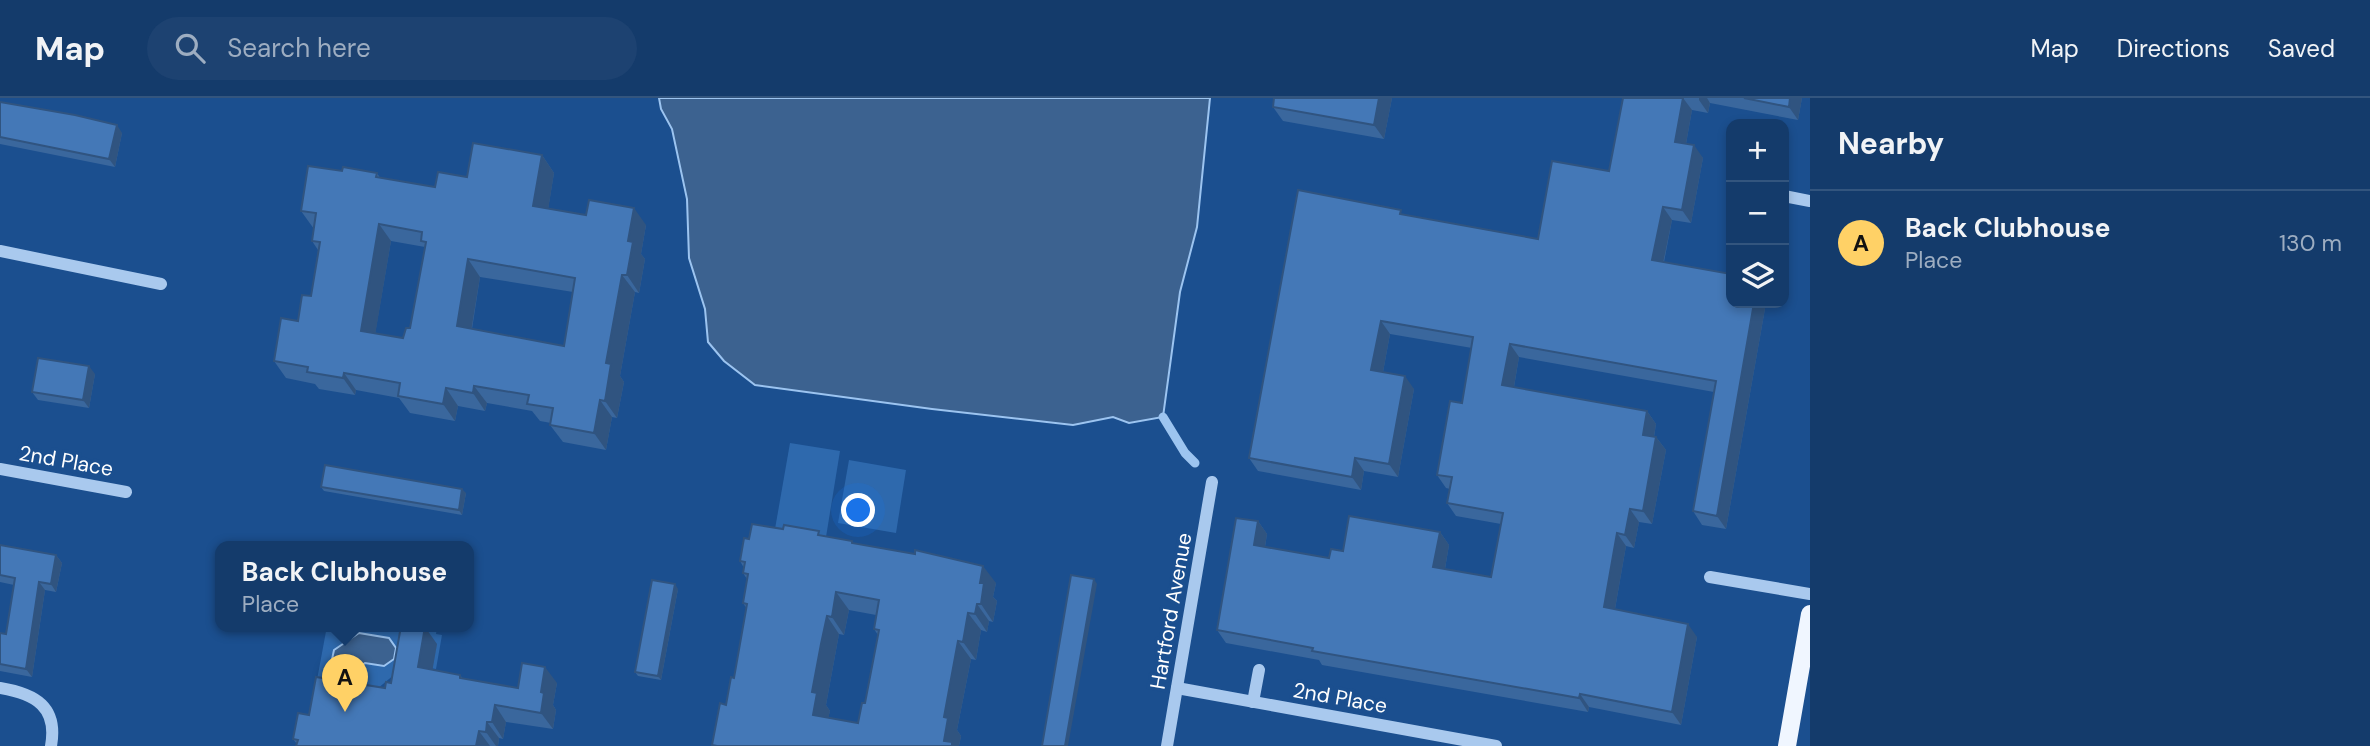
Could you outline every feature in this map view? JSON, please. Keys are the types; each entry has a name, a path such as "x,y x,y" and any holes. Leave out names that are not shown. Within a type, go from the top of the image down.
{"main road":[{"path":"1787,746 1810,614"}],"street":[{"path":"1789,197 1810,201"},
{"path":"0,251 161,284"},
{"name":"2nd Place","path":"0,469 126,492"},
{"name":"Hartford Avenue","path":"1167,746 1212,482"},
{"path":"1710,577 1810,594"},
{"path":"1253,702 1259,670"},
{"path":"0,688 27,696 42,705 52,719 51,746"},
{"name":"2nd Place","path":"1177,688 1496,746"}],"shaded area":[{"path":"659,98 1210,98 1197,227 1180,292 1163,417 1129,423 1113,417 1073,425 755,385 724,361 708,342 705,309 689,258 687,199 672,129 661,109"},
{"path":"790,443 840,451 826,537 775,529"},
{"path":"849,460 906,470 896,533 838,523"},
{"path":"326,632 436,632 442,635 436,669 407,664 377,689 314,696"},
{"path":"359,633 389,638 396,648 394,659 384,666 365,663 349,674 336,672 331,664 334,650"}],"building":[{"path":"1274,98 1379,98 1374,125 1273,107"},
{"path":"1623,98 1683,98 1675,142 1694,145 1682,210 1663,207 1652,260 1726,273 1726,308 1753,308 1717,516 1693,511 1716,381 1510,344 1502,385 1647,411 1643,435 1656,437 1643,511 1630,509 1625,535 1617,533 1604,607 1688,624 1672,712 1580,694 1579,698 1312,651 1313,648 1217,630 1236,518 1258,521 1254,545 1329,558 1331,549 1343,551 1349,516 1440,532 1433,567 1491,577 1503,513 1447,503 1452,477 1437,475 1450,401 1462,403 1473,337 1381,321 1371,370 1405,376 1389,464 1355,458 1352,477 1249,458 1298,190 1401,210 1400,214 1538,239 1552,161 1609,171"},
{"path":"1744,98 1790,98 1789,107"},
{"path":"0,102 117,125 109,159 0,137"},
{"path":"473,143 542,155 533,206 586,215 589,200 634,208 628,241 633,242 627,275 622,275 606,363 611,364 605,401 600,400 594,433 550,425 553,408 527,404 529,395 474,386 473,393 446,388 443,404 398,396 400,383 344,373 343,378 307,372 308,367 274,361 281,318 298,321 302,295 311,296 320,242 312,241 316,213 301,211 308,166 342,171 343,167 377,173 376,177 435,187 438,172 467,177","holes":["379,224 422,232 421,241 426,242 410,328 406,328 403,338 361,331","468,259 575,278 564,346 457,326"]},
{"path":"38,358 89,366 83,400 32,392"},
{"path":"325,465 462,489 459,510 321,487"},
{"path":"752,524 783,529 784,525 819,531 818,535 852,543 915,554 915,550 983,566 980,583 984,583 981,604 977,604 975,614 968,613 963,642 958,641 944,717 948,718 944,741 952,742 952,746 712,745 720,703 726,705 731,677 734,678 747,604 743,603 748,574 743,573 745,562 740,561 744,538 749,539","holes":["836,592 879,600 874,629 879,630 865,703 862,703 858,723 813,715 817,693 812,692 827,616 832,617"]},
{"path":"0,545 56,555 51,584 39,582 26,669 0,664 0,633 6,634 15,578 0,575"},
{"path":"1071,575 1094,579 1065,746 1042,746"},
{"path":"652,580 675,584 658,676 635,672"},
{"path":"400,632 424,632 418,667 460,675 460,678 518,688 522,663 545,667 541,713 495,705 492,722 487,722 486,732 479,731 476,746 296,746 298,740 293,739 298,713 309,715 316,677 385,688 386,682 391,683"}],"waterway":[{"path":"1163,417 1185,453 1195,463"}],"place":[{"name":"Back Clubhouse","path":"345,712"}]}
